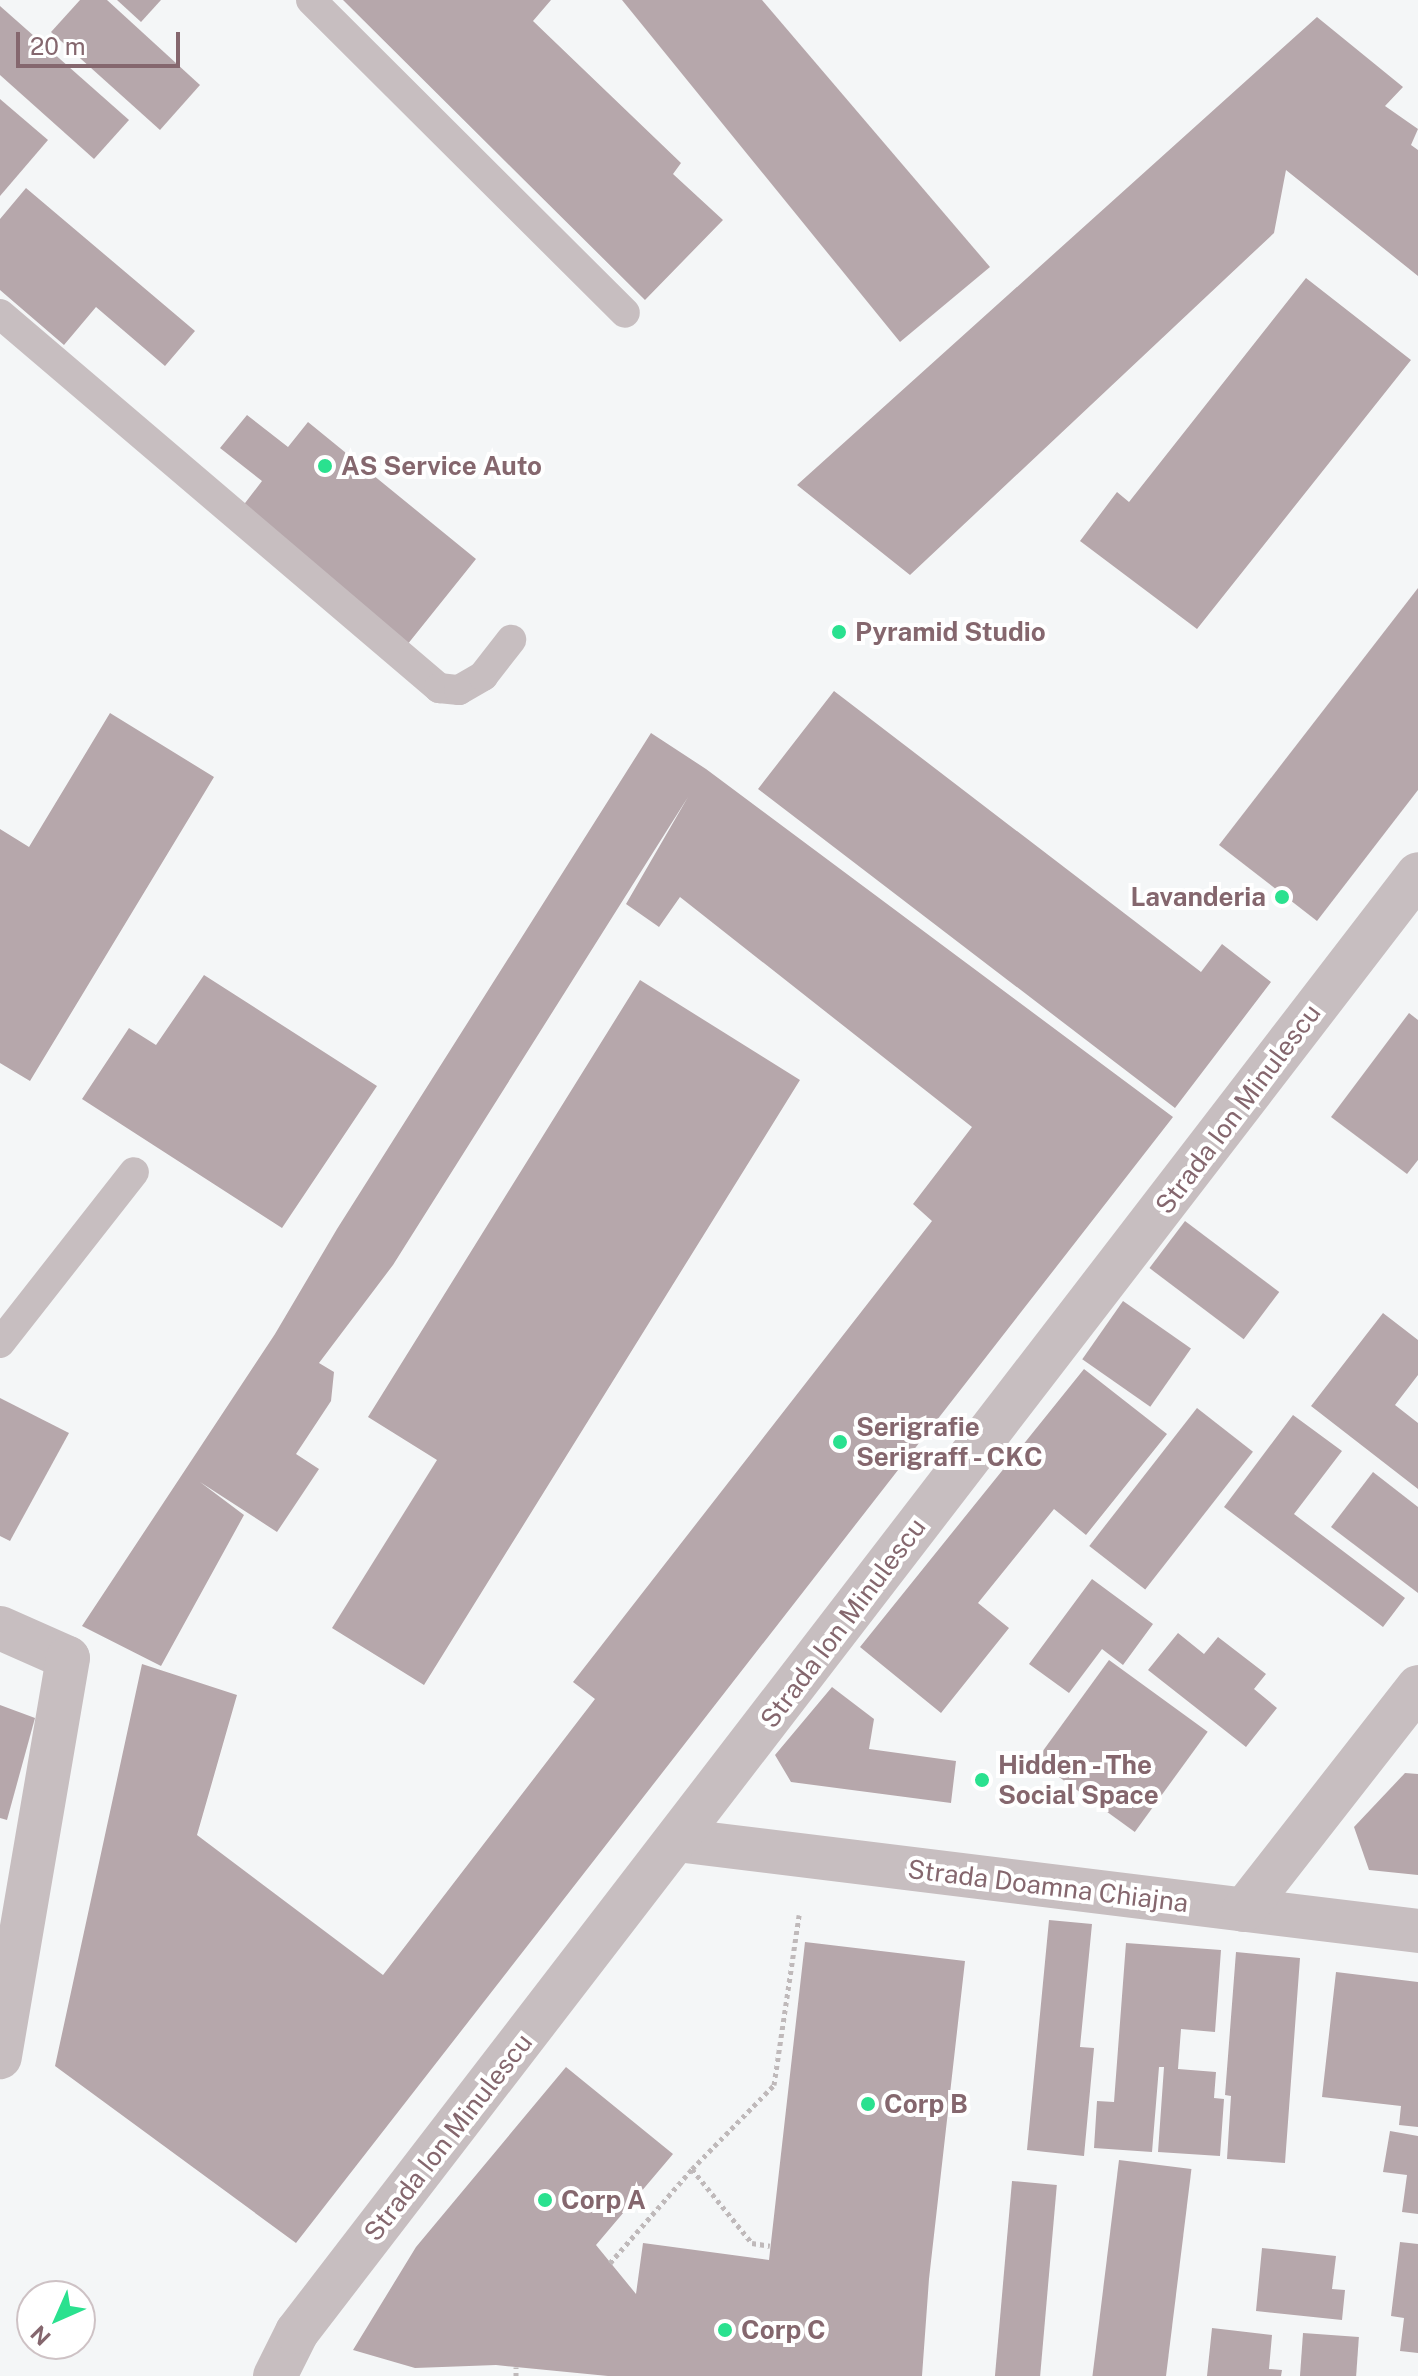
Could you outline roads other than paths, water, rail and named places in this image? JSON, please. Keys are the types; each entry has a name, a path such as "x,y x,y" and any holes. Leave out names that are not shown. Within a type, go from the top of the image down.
{"street":[{"name":"Strada Ion Minulescu","path":"275,2376 297,2332 1418,874"},
{"path":"0,1628 68,1658 0,2057"},
{"path":"1244,1910 1418,1687"},
{"name":"Strada Doamna Chiajna","path":"677,1840 1418,1931"}],"lane":[{"path":"311,0 625,313"},
{"path":"0,314 439,688 459,690 483,676 511,640"},
{"path":"0,1343 134,1172"}],"place":[{"name":"AS Service Auto","path":"325,466"},
{"name":"Pyramid Studio","path":"839,632"},
{"name":"Lavanderia","path":"1282,897"},
{"name":"Serigrafie Serigraff - CKC","path":"840,1442"},
{"name":"Hidden - The Social Space","path":"982,1780"},
{"name":"Corp B","path":"868,2104"},
{"name":"Corp A","path":"545,2200"},
{"name":"Corp C","path":"725,2330"}]}
